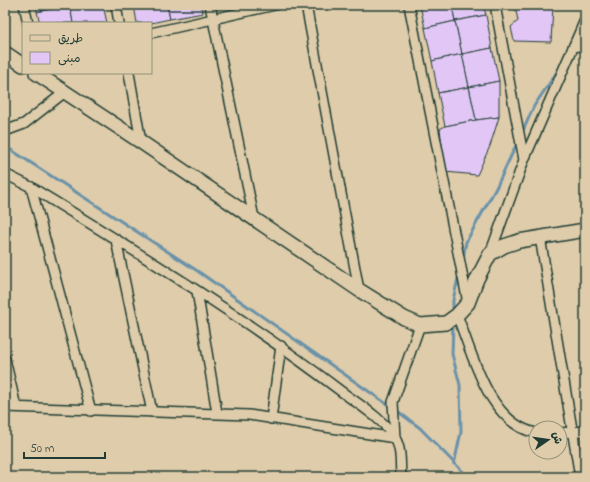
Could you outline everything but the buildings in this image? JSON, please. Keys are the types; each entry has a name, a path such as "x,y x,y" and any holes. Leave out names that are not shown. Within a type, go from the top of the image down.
{"street":[{"path":"24,5 28,22"},
{"path":"116,5 119,22"},
{"path":"210,5 254,218"},
{"path":"152,33 275,5"},
{"path":"306,5 359,290"},
{"path":"409,5 468,303"},
{"path":"495,5 524,160"},
{"path":"38,74 359,290 404,318 420,325 446,323 457,315 468,303 477,279 490,254 524,160 585,20"},
{"path":"573,47 585,45"},
{"path":"5,53 22,64"},
{"path":"129,74 141,142"},
{"path":"5,131 24,124 64,92"},
{"path":"5,174 31,187 197,291 281,346 386,426 395,438"},
{"path":"31,187 90,411"},
{"path":"490,254 504,246 540,237 585,230"},
{"path":"540,237 580,477"},
{"path":"116,240 152,412"},
{"path":"197,291 218,413"},
{"path":"457,315 488,395 504,416 523,430 528,431"},
{"path":"400,477 399,449 395,438 393,402 420,325"},
{"path":"271,419 281,346"},
{"path":"5,359 16,407"},
{"path":"5,407 90,411 218,413 271,419 395,438"},
{"path":"568,432 585,431"}],"waterway":[{"path":"522,133 534,106 559,69"},
{"path":"463,259 466,242 496,188 518,141"},
{"path":"5,146 196,270 391,407"},
{"path":"453,312 453,300 459,274"},
{"path":"453,323 452,354 460,385 461,432 454,464"},
{"path":"396,410 420,428 468,477"}]}
